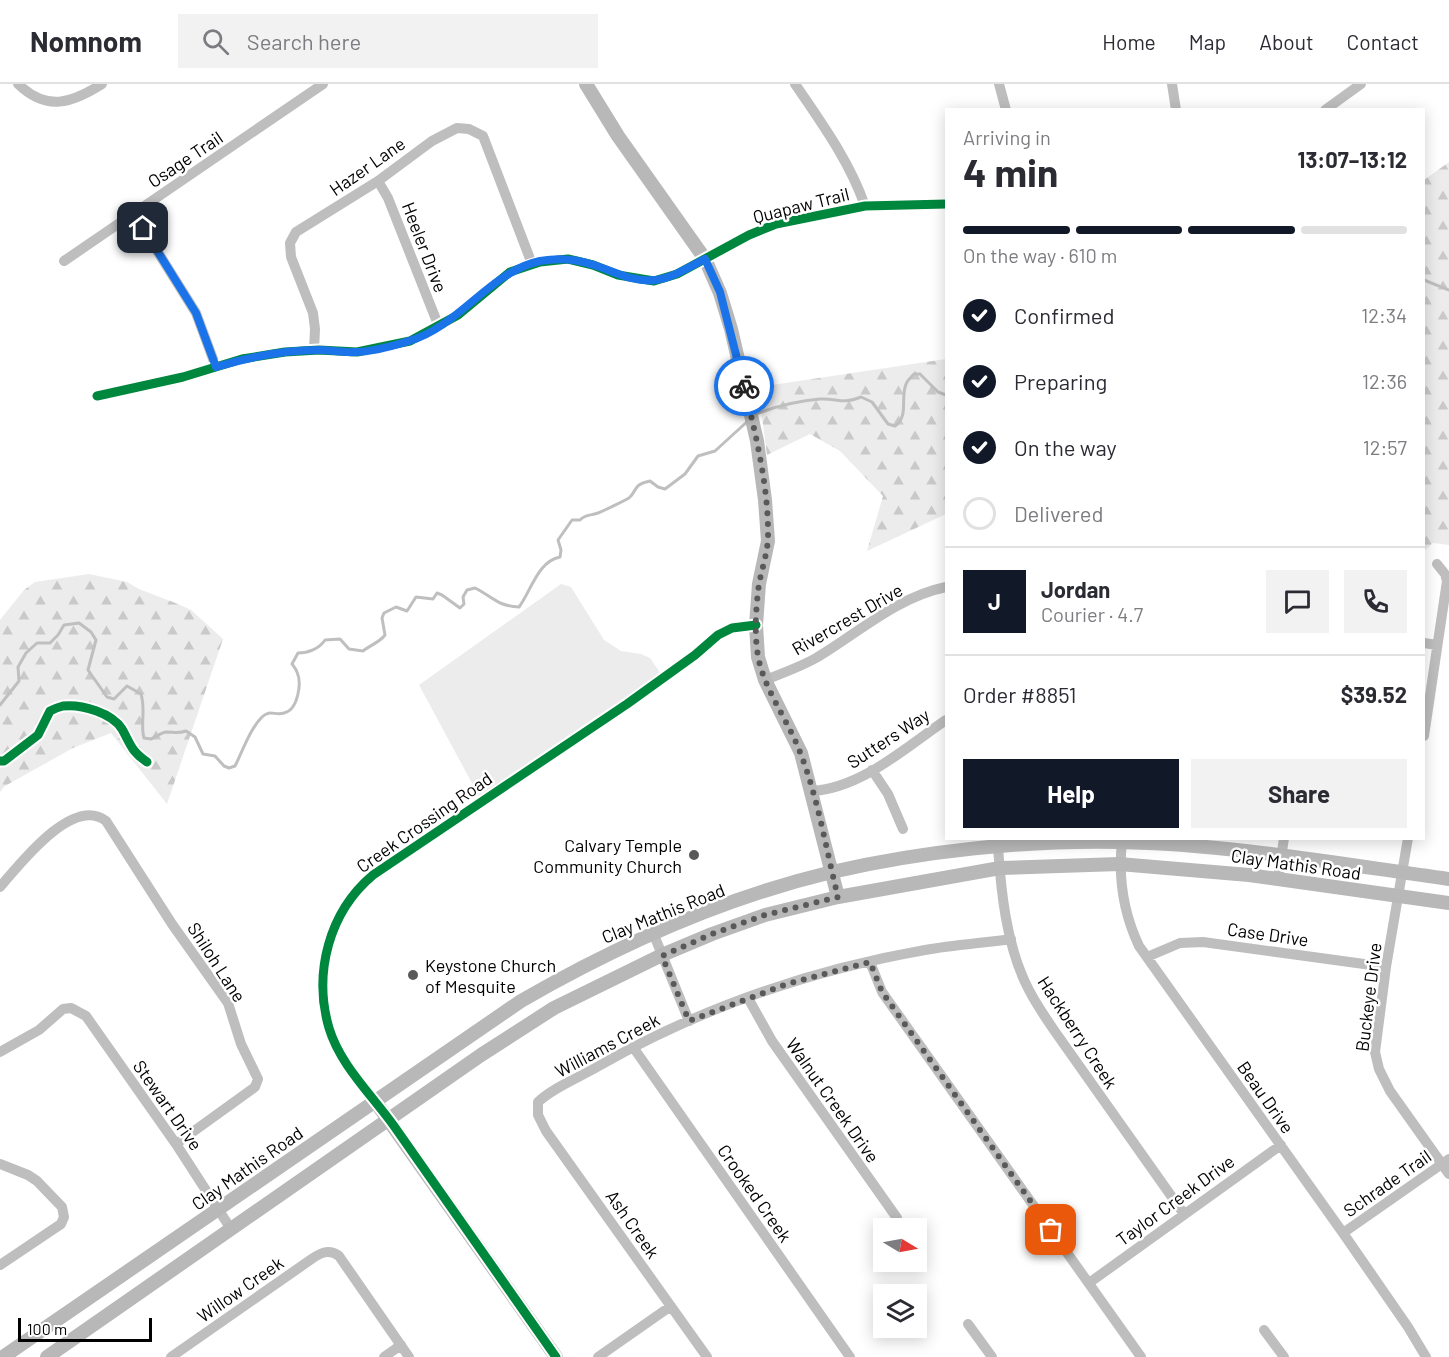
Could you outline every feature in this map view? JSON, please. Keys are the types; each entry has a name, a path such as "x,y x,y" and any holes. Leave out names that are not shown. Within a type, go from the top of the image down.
{"main road":[{"path":"586,84 618,136 705,259 720,292 748,402 765,500 768,541 759,584 756,625 758,657 765,680 801,753 838,897"},
{"name":"Clay Mathis Road","path":"3,1357 521,1001 604,956 702,913 762,892 832,872 904,859 1063,841 1196,846 1449,879"},
{"name":"Clay Mathis Road","path":"47,1357 481,1055 554,1008 662,956 712,934 765,915 838,897 1000,868 1119,864 1219,872 1449,903"},
{"name":"Creek Crossing Road","path":"375,1101 556,1357"},
{"path":"73,1309 86,1330"}],"street":[{"path":"18,84 38,98 59,103 80,98 102,84"},
{"name":"Osage Trail","path":"64,261 323,84"},
{"path":"795,84 857,182 865,206"},
{"path":"999,84 1005,108"},
{"path":"1172,84 1176,108"},
{"path":"1328,108 1360,84"},
{"name":"Hazer Lane","path":"314,350 313,313 291,257 290,243 296,232 378,181 432,141 457,129 469,129 483,136 532,264"},
{"name":"Heeler Drive","path":"378,181 439,327"},
{"name":"Quapaw Trail","path":"97,396 174,380 242,359 314,350 357,352 410,341 458,315 510,272 540,261 568,259 593,265 618,275 654,281 676,274 749,235 776,224 865,206 945,204"},
{"path":"134,214 196,313 216,367"},
{"path":"1425,729 1447,581 1445,574 1437,564"},
{"name":"Rivercrest Drive","path":"765,680 816,658 910,599 945,587"},
{"name":"Creek Crossing Road","path":"375,1101 338,1051 329,1028 323,1000 325,958 332,934 341,914 361,886 373,875 634,699 695,655 718,635 732,628 756,625"},
{"path":"1425,644 1437,645"},
{"name":"Sutters Way","path":"812,791 829,790 844,785 872,770 945,721"},
{"path":"872,770 888,794 903,829"},
{"name":"Shiloh Lane","path":"0,887 30,851 74,819 94,814 106,821 172,924 228,1003 241,1044 257,1073 258,1079 255,1087 176,1144"},
{"path":"1278,879 1284,840"},
{"name":"Buckeye Drive","path":"1408,840 1386,967 1375,1052 1379,1069 1390,1091 1445,1162 1449,1174"},
{"name":"Beau Drive","path":"1122,842 1119,864 1126,914 1136,940 1343,1233 1426,1357"},
{"name":"Hackberry Creek","path":"998,847 1011,939 1021,971 1037,1005 1184,1214"},
{"path":"654,935 689,1021"},
{"name":"Williams Creek","path":"537,1107 541,1099 633,1047 689,1021 748,998 805,979 870,962 926,950 1011,939"},
{"name":"Case Drive","path":"1147,957 1180,943 1203,942 1386,967"},
{"path":"870,962 882,992 1141,1357"},
{"name":"Walnut Creek Drive","path":"748,998 772,1041 897,1218"},
{"name":"Stewart Drive","path":"0,1052 39,1030 63,1009 71,1008 86,1016 176,1144 231,1229"},
{"name":"Crooked Creek","path":"633,1047 850,1357"},
{"name":"Ash Creek","path":"537,1107 540,1121 546,1131 707,1357"},
{"name":"Taylor Creek Drive","path":"1089,1283 1281,1146"},
{"name":"Schrade Trail","path":"1343,1233 1445,1162"},
{"path":"0,1164 18,1170 37,1181 62,1207 64,1217 62,1224 0,1265"},
{"name":"Willow Creek","path":"171,1357 320,1253 329,1251 339,1256 401,1345"},
{"path":"598,1357 671,1306"},
{"path":"968,1324 992,1357"},
{"path":"1264,1330 1284,1357"},
{"path":"384,1357 401,1345 409,1357"}],"green space":[{"path":"1449,162 1449,545 1433,543 1425,550 1425,179"},
{"path":"945,359 945,514 867,551 883,496 840,451 810,434 767,455 758,387"},
{"path":"89,574 127,582 191,610 223,639 167,804 111,733 73,748 5,786 0,792 0,620 24,590 35,582"},
{"path":"561,584 571,587 604,640 621,651 650,658 661,674 480,798 419,685"}],"waterway":[{"path":"1425,280 1449,290"},
{"path":"756,414 803,401 820,399 844,401 861,397 872,402 888,424 895,426 902,416 905,387 914,374 920,374 938,392 945,395"},
{"path":"0,705 19,681 18,667 26,653 37,643 50,643 64,625 79,623 91,632 96,640 88,670 107,697 114,699 127,686 141,694 144,738 151,739 166,732 186,731 195,737 203,754 215,756 229,768 235,766 250,734 262,717 268,713 281,714 289,711 296,702 299,683 297,672 292,664 298,653 313,650 325,640 340,639 349,649 363,651 385,635 382,618 384,613 396,607 407,611 416,597 433,599 437,593 460,608 464,604 463,597 467,590 475,588 500,603 519,607 541,570 546,564 560,557 561,550 558,540 572,520 580,520 629,498 638,486 644,483 650,481 665,489 685,474 698,456 715,451 749,420"}],"cycle path":[{"path":"97,396 183,377 242,359 285,352 319,350 357,352 410,341 458,315 510,272 540,262 568,259 593,265 618,275 654,281 677,274 749,235 776,224 865,206 945,204"},
{"path":"556,1357 394,1126 341,1055 329,1028 324,1007 324,965 329,945 345,907 373,875 627,704 695,655 718,635 732,628 756,625"},
{"path":"0,761 4,761 38,735 50,711 63,706 71,706 87,708 111,718 122,729 134,751 147,762"}],"way so far":[{"path":"744,386 759,455 768,541 759,584 756,625 758,657 765,680 801,753 838,897 765,915 712,934 662,956 689,1021 787,984 870,962 876,980 888,1001 1051,1230"}],"place":[{"name":"Calvary Temple Community Church","path":"694,855"},
{"name":"Keystone Church of Mesquite","path":"413,975"}],"route":[{"path":"143,228 196,313 216,367 242,359 285,352 319,350 357,352 410,341 458,315 510,272 540,261 568,259 593,265 618,275 654,281 676,274 705,259 720,292 744,386"}]}
